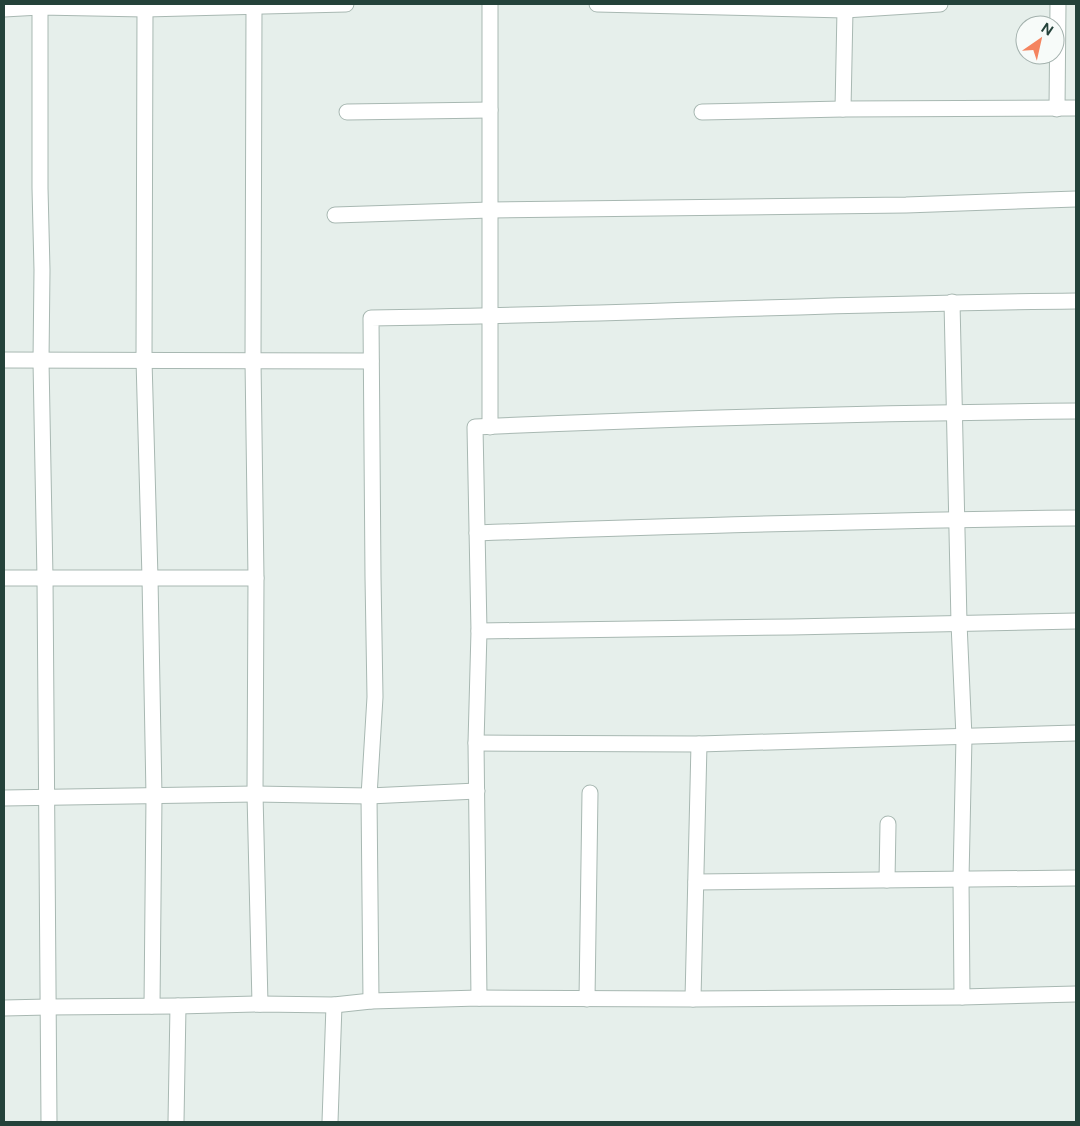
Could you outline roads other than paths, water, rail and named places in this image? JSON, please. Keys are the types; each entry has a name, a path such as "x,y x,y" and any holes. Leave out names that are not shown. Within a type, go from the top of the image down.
{"street":[{"path":"4,9 40,6 145,9 346,4"},
{"path":"490,4 490,427"},
{"path":"597,4 845,10 940,4"},
{"path":"1057,109 1058,4"},
{"path":"254,5 255,794 260,1004"},
{"path":"40,6 41,360 45,578 49,1122"},
{"path":"145,9 144,360 154,796 152,1006"},
{"path":"843,109 845,10"},
{"path":"702,112 1076,108"},
{"path":"347,112 490,110"},
{"path":"335,215 490,210 906,205 1076,199"},
{"path":"370,1001 369,796 375,697 371,318 490,317 952,302 1076,300"},
{"path":"952,302 959,623 964,737 961,879 962,997"},
{"path":"4,360 371,361"},
{"path":"479,998 476,742 479,631 476,427 678,418 1076,411"},
{"path":"477,533 721,524 1076,518"},
{"path":"4,578 256,578"},
{"path":"479,631 791,628 1076,621"},
{"path":"476,742 699,744 1076,733"},
{"path":"693,999 699,744"},
{"path":"4,798 255,794 369,796 477,791"},
{"path":"587,998 590,793"},
{"path":"886,880 888,824"},
{"path":"696,882 1076,878"},
{"path":"4,1008 260,1004 334,1005 370,1001 479,998 693,999 962,997 1076,994"},
{"path":"330,1122 334,1005"},
{"path":"176,1122 178,1006"}]}
